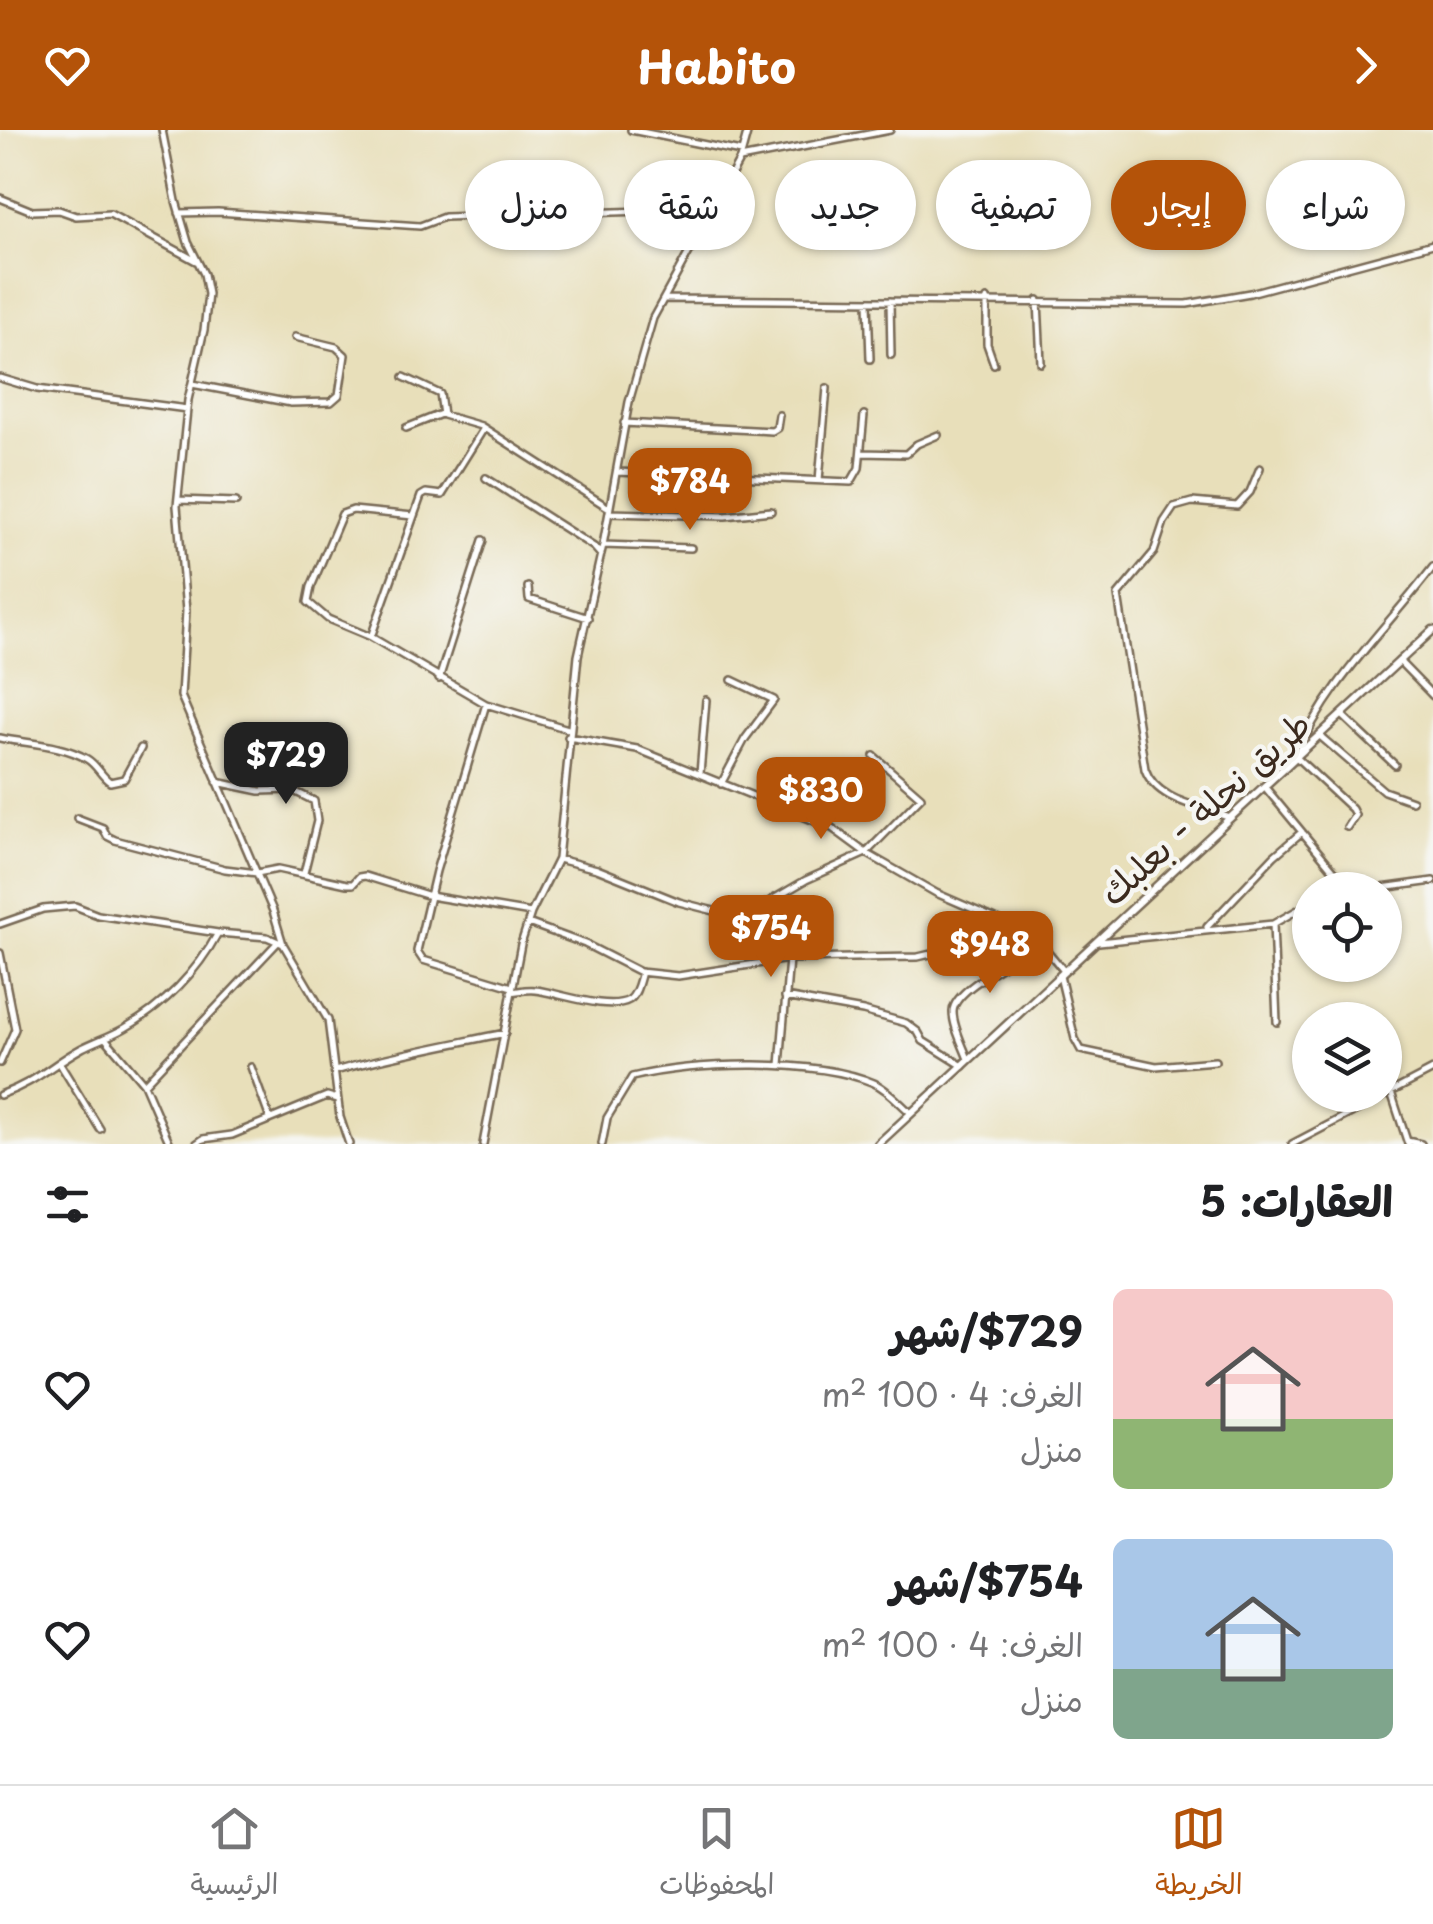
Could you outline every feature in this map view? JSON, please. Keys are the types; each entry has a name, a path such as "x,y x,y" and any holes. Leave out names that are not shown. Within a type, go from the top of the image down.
{"street":[{"path":"162,130 188,242 207,282 208,294 187,408 178,500 186,611 181,696 258,873 280,944 328,1020 342,1130 349,1144"},
{"path":"631,130 741,156 890,130"},
{"path":"739,160 748,130"},
{"path":"0,198 32,211 60,210 76,216 110,214 199,263"},
{"path":"180,213 218,212 420,226 444,218 624,211"},
{"path":"666,299 1200,302 1250,293 1433,244"},
{"path":"483,1144 528,923 558,859 578,656 603,545 624,423 654,318 692,250"},
{"path":"987,300 987,344 994,364"},
{"path":"1038,300 1041,364"},
{"path":"890,301 892,355"},
{"path":"868,302 870,359"},
{"path":"192,384 291,403 331,402 339,395 345,355 336,347 295,337"},
{"path":"404,376 442,396 441,414"},
{"path":"0,378 37,388 187,408"},
{"path":"819,480 827,388"},
{"path":"406,428 441,414 484,428 609,510 725,516 771,511"},
{"path":"624,423 772,430 777,428 779,414"},
{"path":"617,472 852,482 858,474 864,415"},
{"path":"371,638 423,494 442,495 484,428"},
{"path":"861,453 906,454 938,434"},
{"path":"1230,818 1160,792 1150,783 1118,595 1154,552 1164,522 1174,507 1192,502 1237,506 1250,492 1260,468"},
{"path":"486,478 601,555"},
{"path":"178,500 236,502"},
{"path":"413,516 344,512 311,587 308,602 312,608 486,704 568,734 623,745 832,828 866,853 936,892 1035,936 1062,974 1074,1039 1082,1050 1156,1066 1215,1061"},
{"path":"439,678 484,540"},
{"path":"603,545 691,548"},
{"path":"1348,827 1355,815 1352,809 1296,757 1306,731 1325,702 1381,627 1407,602 1433,567"},
{"path":"528,588 529,598 588,618"},
{"name":"طريق نحلة - بعلبك","path":"878,1144 1433,630"},
{"path":"1399,662 1433,696"},
{"path":"721,784 745,739 774,700 732,680"},
{"path":"700,774 706,700"},
{"path":"486,704 430,896 418,956 512,990 536,990 576,1001 631,999 642,972"},
{"path":"1342,715 1395,765"},
{"path":"1320,736 1384,791 1412,800"},
{"path":"0,738 56,747 78,755 110,782 124,779 141,748"},
{"path":"558,859 597,869 679,902 734,916 754,912 806,880 866,853 920,797 874,756"},
{"path":"217,782 260,791 292,790 314,801 317,821 304,873"},
{"path":"1264,786 1335,872"},
{"path":"77,818 102,827 108,838 145,850 258,873 278,869 348,884 366,876 430,896 531,913"},
{"path":"1205,929 1302,832"},
{"path":"1402,886 1433,882"},
{"path":"0,924 42,909 75,906 98,915 218,933 267,936 280,944"},
{"path":"1098,942 1272,924 1292,913"},
{"path":"528,923 642,972 678,976 789,959 918,957 999,938 1015,928"},
{"path":"1272,924 1278,1022"},
{"path":"0,1095 41,1078 80,1049 127,1026 172,993 206,955 218,933"},
{"path":"967,1064 953,1014 956,1001 1000,967 1041,943"},
{"path":"144,1084 280,944"},
{"path":"0,954 15,1029 0,1063"},
{"path":"780,1065 789,959"},
{"path":"784,997 906,1023 923,1040 967,1064"},
{"path":"335,1072 382,1058 505,1033"},
{"path":"105,1038 144,1084 170,1144"},
{"path":"60,1064 100,1128"},
{"path":"602,1144 606,1118 632,1077 717,1066 780,1065 868,1081 886,1090 911,1113"},
{"path":"252,1066 270,1119"},
{"path":"1402,1086 1433,1070"},
{"path":"196,1144 203,1139 232,1135 326,1096 338,1099"},
{"path":"1292,1144 1353,1112"},
{"path":"1398,1112 1408,1142 1421,1144"},
{"path":"1306,1137 1310,1144"}]}
